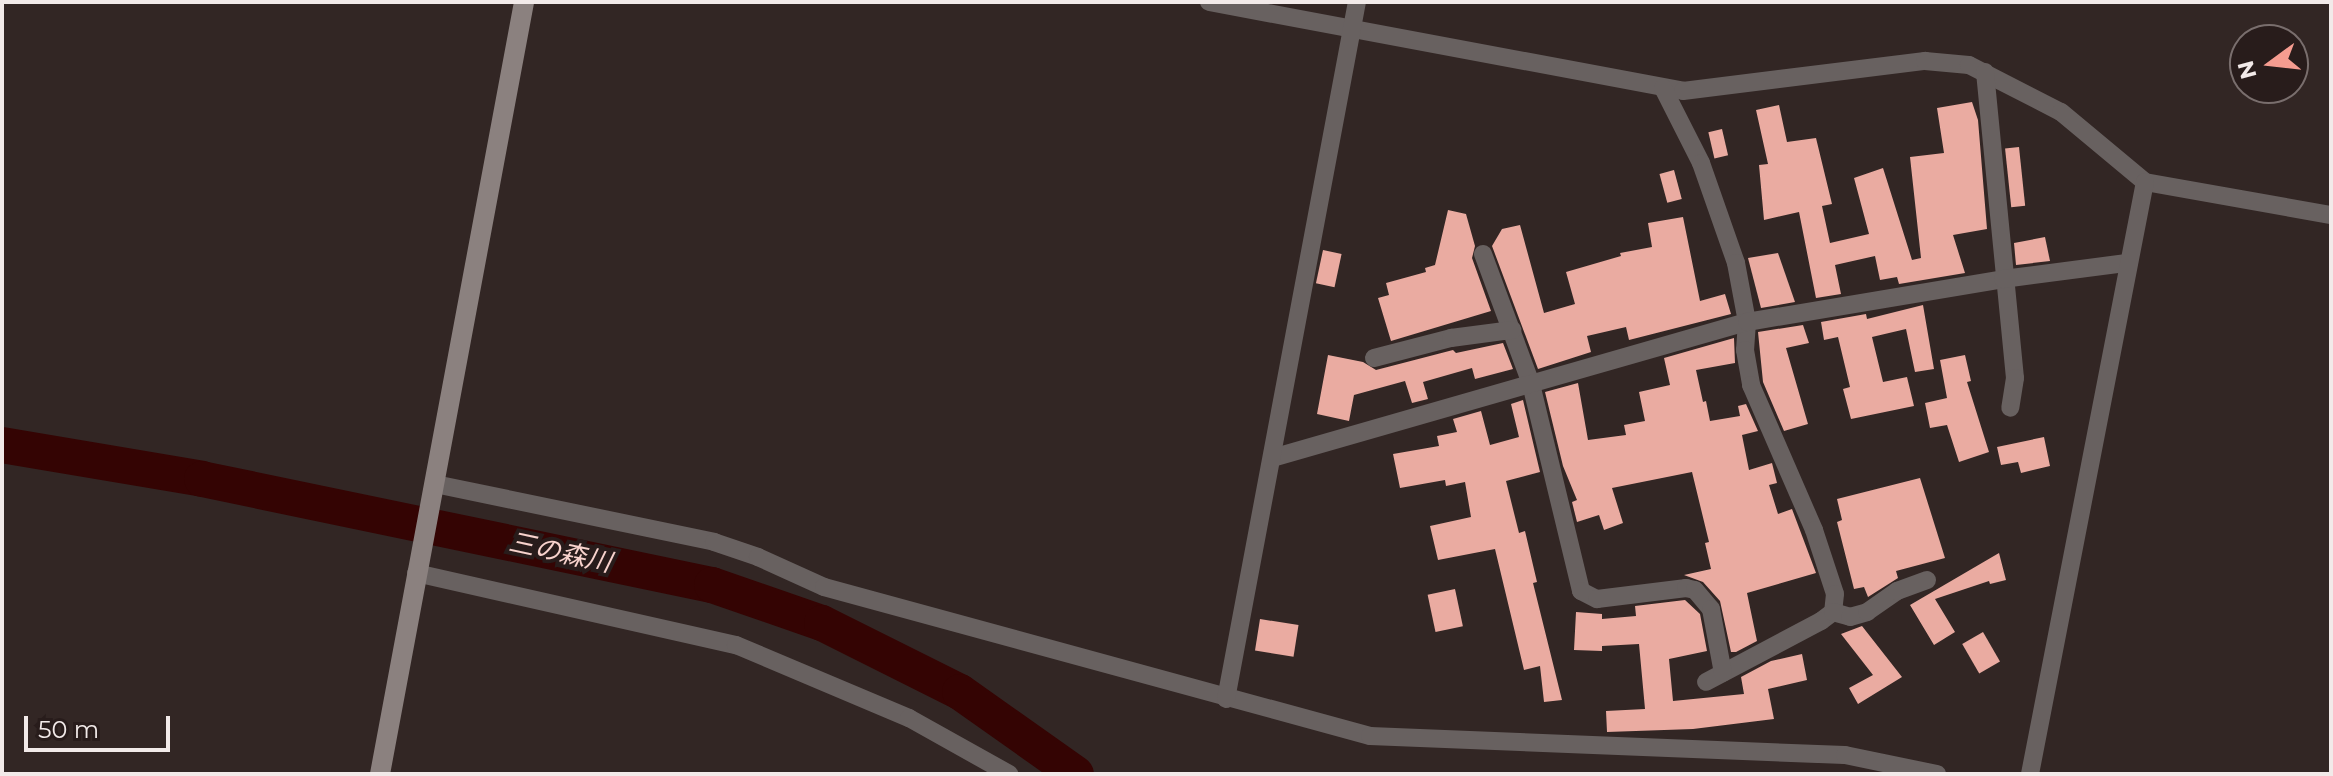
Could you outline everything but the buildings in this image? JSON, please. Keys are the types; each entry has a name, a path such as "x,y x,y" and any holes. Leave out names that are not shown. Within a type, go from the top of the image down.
{"street":[{"path":"380,774 524,2"},
{"path":"1209,2 1683,91 1925,61 1969,65 2061,112 2145,182 2331,215"},
{"path":"1226,699 1357,2"},
{"path":"1985,72 2015,378 2010,408"},
{"path":"1663,88 1701,163 1736,263 1747,322 1744,342 1751,385 1814,530 1834,588 1833,612"},
{"path":"2030,774 2145,182"},
{"path":"1483,254 1531,384 1581,591 1597,599 1686,588 1695,590 1711,609 1723,673"},
{"path":"1272,458 1747,322 2003,279 2127,263"},
{"path":"1374,358 1451,338 1512,330"},
{"path":"434,492 714,542 758,557 824,587 1370,736 1845,755 1937,774"},
{"path":"418,566 736,645 909,718 1009,774"},
{"path":"1706,682 1833,612 1850,617 1867,612 1897,591 1927,580"},
{"path":"1840,774 1845,755"}],"waterway":[{"name":"三の森川","path":"2,445 202,479 712,585 822,623 960,692 1076,774"}]}
